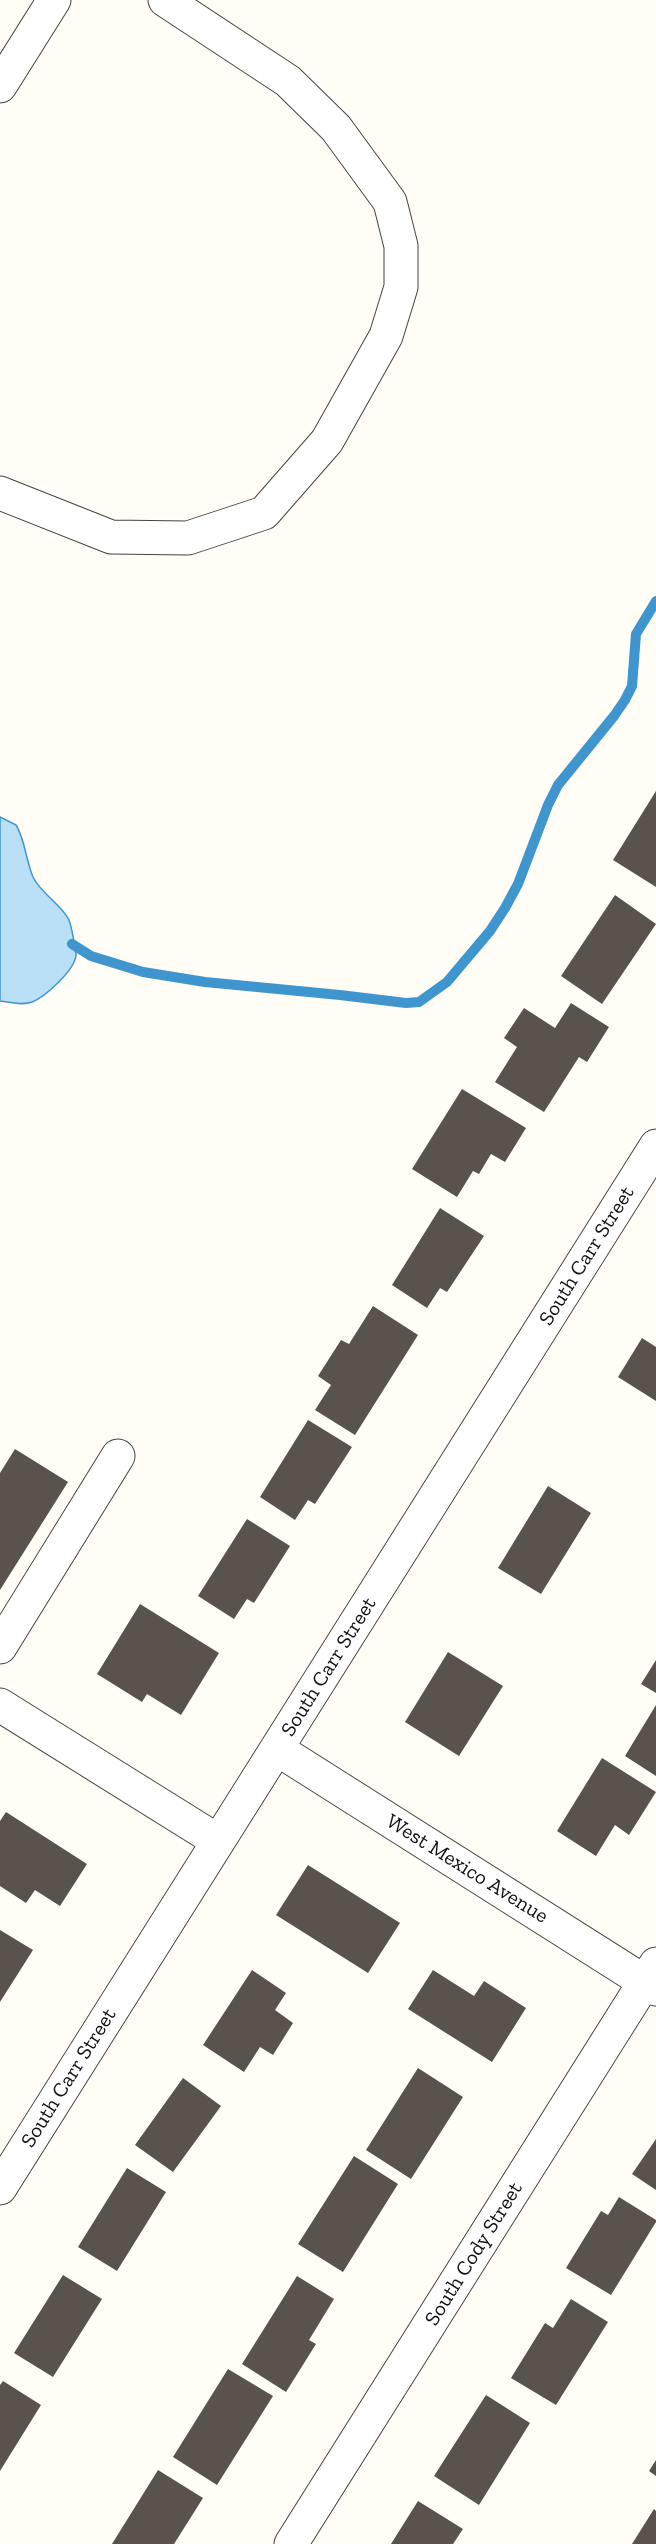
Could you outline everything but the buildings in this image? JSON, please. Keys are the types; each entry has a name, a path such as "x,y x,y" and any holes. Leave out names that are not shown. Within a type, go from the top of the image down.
{"street":[{"path":"0,86 54,0"},
{"path":"0,493 111,537 188,538 264,513 327,441 386,336 400,287 401,246 390,202 336,128 288,81 165,0"},
{"name":"South Carr Street","path":"0,2188 656,1146"},
{"path":"0,1647 118,1456"},
{"path":"0,1705 218,1841"},
{"name":"West Mexico Avenue","path":"277,1749 652,1978"},
{"name":"South Cody Street","path":"291,2544 652,1978"}],"water":[{"path":"0,817 16,825 33,877 41,889 66,914 75,948 76,955 71,968 44,995 28,1003 0,1001"}],"waterway":[{"path":"72,944 91,956 143,972 205,982 406,1003 419,1002 447,982 490,931 505,908 518,884 558,785 614,716 632,686 636,634 656,601"}]}
